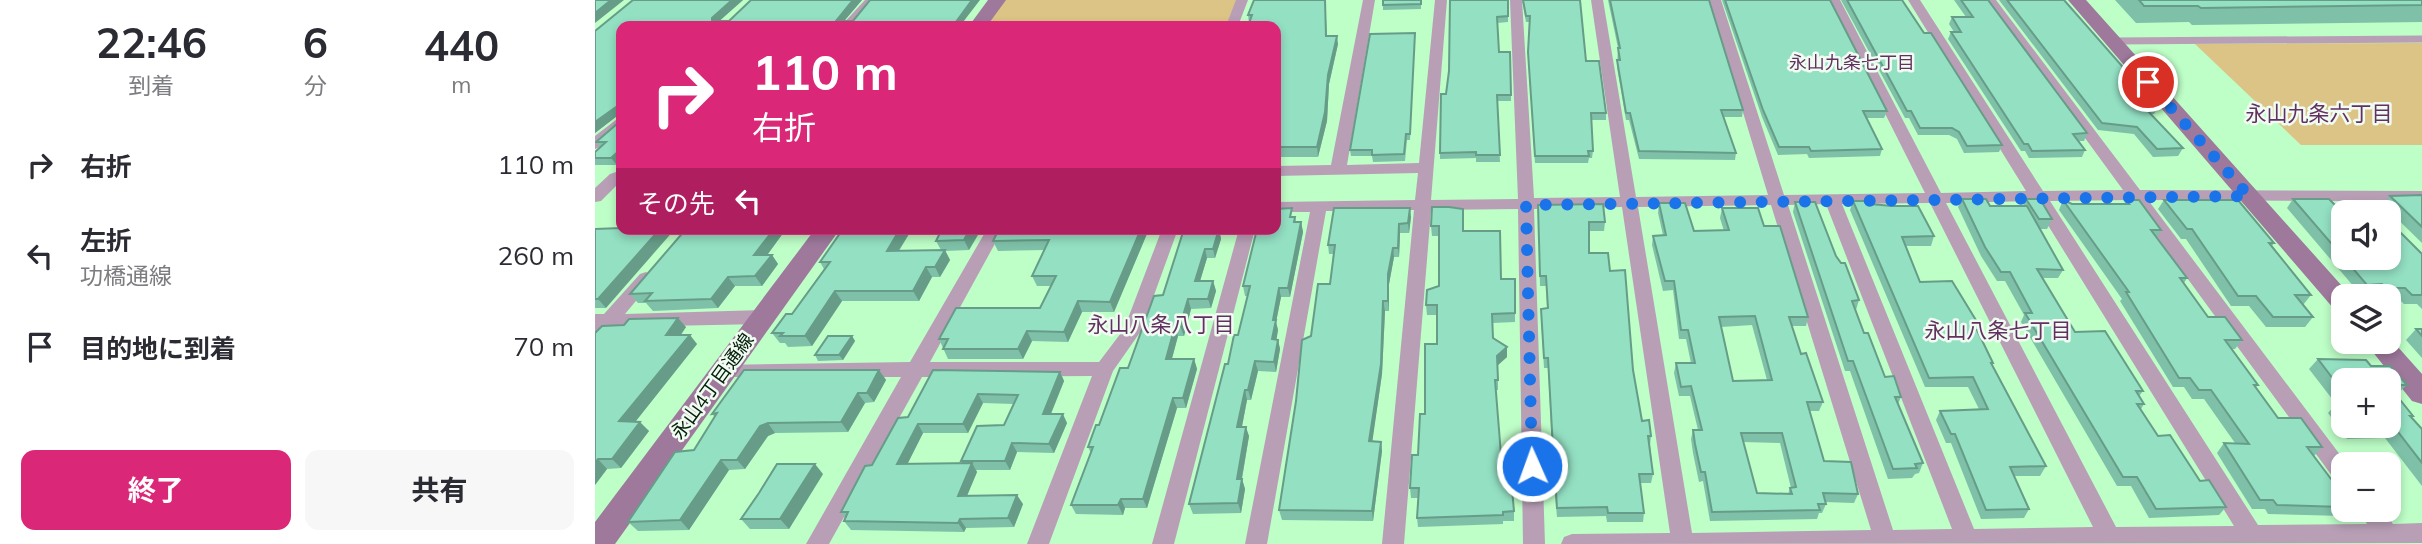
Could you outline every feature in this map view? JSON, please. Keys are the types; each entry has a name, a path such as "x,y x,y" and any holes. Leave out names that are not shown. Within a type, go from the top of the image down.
{"street":[{"path":"852,21 872,0"},
{"path":"982,21 997,0"},
{"path":"1234,21 1242,0"},
{"path":"1338,171 1369,0"},
{"path":"1393,544 1441,0"},
{"path":"1516,0 1526,205 1534,544"},
{"path":"1597,0 1683,543"},
{"path":"1715,0 1885,542"},
{"path":"1834,0 2111,541"},
{"path":"1914,0 2254,539"},
{"path":"1990,0 2331,458"},
{"path":"2077,0 2331,289"},
{"path":"595,144 616,125"},
{"path":"1281,172 1425,169"},
{"path":"595,177 616,177"},
{"path":"595,197 616,180"},
{"path":"1281,207 1833,202 2137,195 2422,196"},
{"path":"2360,196 2364,200"},
{"path":"1833,202 1968,541"},
{"path":"1256,544 1319,207"},
{"name":"永山4丁目通線","path":"597,544 824,235"},
{"path":"817,544 992,235"},
{"path":"1038,544 1104,369 1132,331 1168,235"},
{"path":"1163,544 1245,235"},
{"path":"595,336 601,321 662,260"},
{"path":"601,321 763,317"},
{"path":"2388,354 2422,393"},
{"path":"723,370 1104,369"},
{"path":"2379,522 2391,539"},
{"path":"1572,544 2391,539 2422,533"}],"lane":[{"path":"2113,41 2422,39"}],"shaded area":[{"path":"997,0 1242,0 1234,21 982,21"},
{"path":"2422,43 2422,145 2301,145 2195,44"}],"building":[{"path":"595,0 611,0 595,13"},
{"path":"633,0 732,0 712,21 616,21 616,107 595,122 595,31"},
{"path":"751,0 853,0 836,21 729,21"},
{"path":"870,0 972,0 957,21 853,21"},
{"path":"1254,0 1325,0 1326,36 1337,36 1317,147 1281,147 1281,21 1250,21 1252,15 1248,15"},
{"path":"1383,0 1421,0 1421,4 1383,5"},
{"path":"1450,0 1508,0 1508,16 1497,17 1499,52 1510,52 1511,95 1497,95 1500,155 1476,155 1476,152 1440,153 1441,94 1446,94 1449,71"},
{"path":"1523,0 1580,0 1586,61 1599,61 1606,113 1591,113 1593,151 1588,151 1589,156 1535,156 1528,52 1530,16 1526,16"},
{"path":"1610,0 1709,0 1743,110 1721,110 1736,153 1639,151 1630,113 1626,113 1617,60 1620,60 1620,48"},
{"path":"1725,0 1830,0 1887,111 1863,111 1882,149 1811,151 1809,147 1779,147 1763,110"},
{"path":"1847,0 1902,0 1924,33 1931,33 2002,145 1967,146 1959,132 1952,128 1920,128 1911,111 1907,111"},
{"path":"1961,0 1988,0 2087,133 2073,134 2085,150 2032,151 2028,144 2024,144 1951,32 1961,32 1952,17 1973,17"},
{"path":"2007,0 2064,0 2158,107 2144,107 2183,148 2157,149 2137,127 2102,123"},
{"path":"2139,0 2422,0 2422,5 2201,8 2144,6"},
{"path":"1415,33 1410,134 1406,134 1404,154 1372,155 1372,150 1350,150 1370,34"},
{"path":"616,125 616,154 611,158 595,158 595,152 606,142 596,142"},
{"path":"2422,195 2422,227 2401,207 2401,200 2394,200 2390,196"},
{"path":"1962,199 1986,199 1990,206 2027,206 2063,270 2037,269 2075,332 2105,331 2143,391 2136,391 2144,404 2137,404 2158,436 2170,435 2200,481 2209,480 2226,507 2156,509 2137,477 2123,477 2025,313 2032,313 2010,272 2001,272 1985,247"},
{"path":"2026,199 2040,199 2052,219 2039,219"},
{"path":"2293,199 2331,201 2331,243"},
{"path":"2063,200 2072,204 2129,204 2126,200 2139,200 2161,230 2151,230 2187,278 2180,278 2208,317 2225,317 2242,340 2225,340 2278,418 2301,418 2322,447 2307,447 2331,479 2331,507 2277,505 2273,500 2260,500 2224,443 2249,444 2211,390 2199,390 2190,378 2179,378 2126,292 2129,292"},
{"path":"2164,200 2238,200 2274,243 2269,243 2311,295 2295,295 2313,317 2273,317 2256,296 2238,296 2192,229 2187,229"},
{"path":"1853,201 1918,206 1934,236 1902,237 1920,282 1952,281 1982,330 1977,330 1991,363 2046,466 2010,467 2029,509 1986,510 1955,434 1951,434 1940,411 1988,409 1973,377 1929,378"},
{"path":"1795,202 1815,202 1836,256 1841,263 1845,263 1859,300 1852,301 1864,333 1868,333 1885,377 1894,376 1901,397 1895,397 1923,463 1915,464 1917,468 1893,469 1853,361 1848,361"},
{"path":"1659,203 1685,203 1694,231 1729,230 1722,208 1758,208 1764,226 1780,226 1808,317 1789,317 1801,354 1806,353 1823,402 1807,402 1824,461 1851,462 1858,494 1823,493 1826,504 1818,504 1820,510 1712,512 1705,472 1701,472 1693,430 1702,430 1691,386 1681,387 1676,363 1695,363 1688,330 1681,330 1674,281 1665,281 1653,236 1666,235","holes":["1755,316 1772,380 1733,381 1719,317","1741,433 1782,433 1796,487 1790,488 1792,494 1757,493"]},
{"path":"1603,204 1605,222 1589,222 1589,253 1608,253 1610,271 1625,270 1633,370 1642,421 1649,420 1651,436 1648,436 1653,474 1639,474 1644,513 1608,513 1607,507 1557,508 1555,475 1549,475 1548,449 1553,449 1548,358 1544,358 1541,309 1548,308 1546,276 1540,276 1538,205"},
{"path":"1432,207 1463,209 1463,231 1500,231 1501,279 1515,279 1515,313 1492,314 1493,338 1507,347 1497,356 1498,380 1495,380 1502,467 1510,467 1514,511 1503,512 1503,515 1417,518 1419,488 1410,488 1412,455 1418,455 1420,414 1425,414 1425,344 1437,344 1437,305 1426,305 1427,290 1439,286 1439,226 1431,226"},
{"path":"1292,208 1290,217 1295,217 1294,222 1301,222 1288,288 1279,288 1273,320 1276,320 1272,339 1278,340 1274,362 1255,361 1248,390 1245,390 1237,427 1246,427 1237,479 1242,479 1238,503 1189,504 1225,364 1228,364 1234,335 1238,335 1250,286 1243,286 1256,235 1281,235 1281,209"},
{"path":"1334,208 1410,208 1408,223 1399,224 1398,248 1393,248 1388,274 1388,301 1383,301 1381,364 1369,441 1381,442 1372,511 1279,510 1296,401 1302,340 1311,336 1318,284 1330,284 1335,245 1328,245"},
{"path":"616,228 616,235 655,235 598,299 595,299 595,229"},
{"path":"2401,233 2422,254 2422,295 2412,295 2405,288 2401,288 2401,284 2366,284 2354,270 2401,270"},
{"path":"681,235 769,235 754,255 772,255 755,276 728,277 711,299 645,301 652,293 630,294"},
{"path":"839,235 896,235 887,251 945,250 935,267 926,267 913,291 835,291 805,336 780,336 783,333 772,333 786,314 792,314 830,262 820,262"},
{"path":"939,235 967,235 964,240 936,241"},
{"path":"996,235 1138,235 1110,302 1078,301 1064,332 1027,331 1018,349 943,349 948,339 939,339 956,308 1040,308 1056,276 1032,276 1049,240 993,241"},
{"path":"1182,235 1217,235 1213,249 1205,249 1195,281 1213,281 1208,299 1188,299 1180,326 1175,326 1166,359 1194,359 1183,398 1173,398 1143,499 1121,499 1118,505 1071,505 1093,447 1088,447 1120,368 1128,368 1154,296 1163,295"},
{"path":"678,318 666,335 690,335 619,421 640,422 612,459 598,459 595,463 595,333 602,326 624,325 629,319"},
{"path":"828,336 852,336 839,355 815,355"},
{"path":"2318,359 2366,360 2371,366 2392,368 2331,368 2331,376"},
{"path":"744,370 879,370 867,393 858,393 841,422 768,423 760,426 737,460 721,460 680,520 628,522 675,452 694,450 717,413 712,414"},
{"path":"933,370 1060,372 1043,414 1063,414 1049,444 1012,443 1005,461 961,461 977,426 1004,425 1018,395 978,394 963,424 918,424 897,464 972,463 958,496 1017,495 1008,518 960,519 958,523 844,521 848,512 841,512 865,466 872,465 898,418 908,417"},
{"path":"2401,401 2422,429 2422,463 2401,436"},
{"path":"777,464 815,464 780,519 741,519 759,493"}],"district":[{"name":"永山九条七丁目","path":"1852,62"},
{"name":"永山九条六丁目","path":"2319,113"},
{"name":"永山八条八丁目","path":"1161,324"},
{"name":"永山八条七丁目","path":"1998,330"}],"route":[{"path":"1532,466 1526,205 2137,195 2249,196 2148,82"}]}
